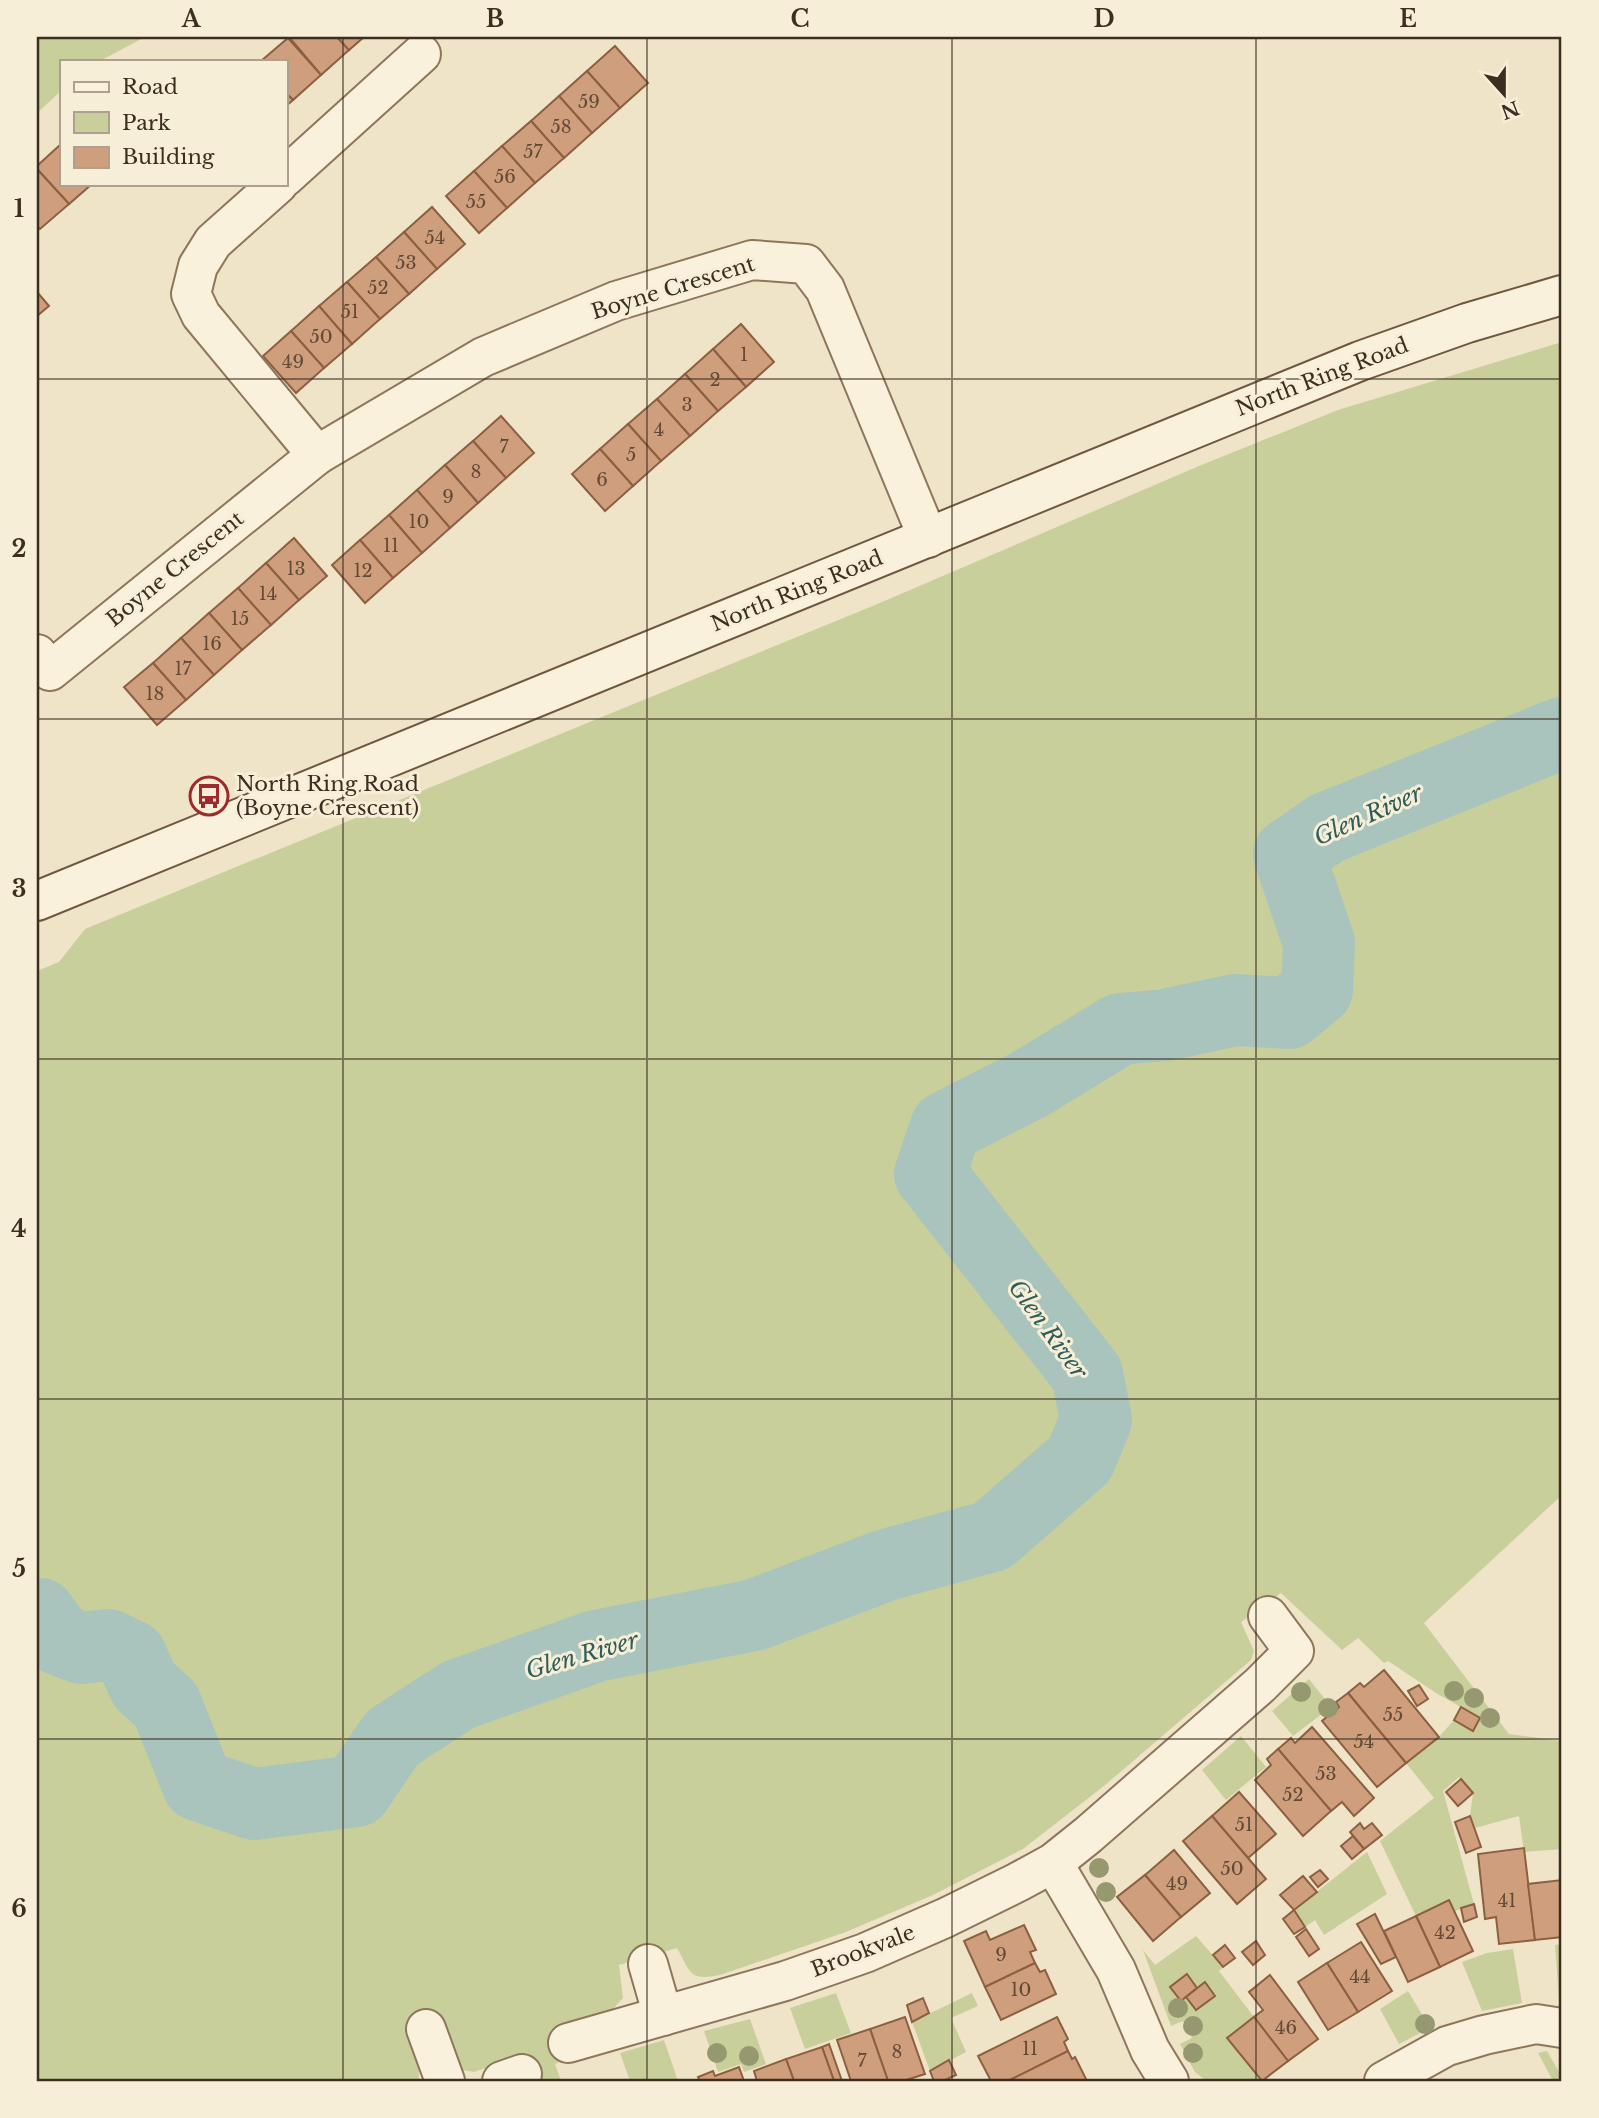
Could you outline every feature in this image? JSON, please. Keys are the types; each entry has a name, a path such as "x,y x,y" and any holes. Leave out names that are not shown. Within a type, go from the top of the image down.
{"street":[{"path":"287,175 421,54"},
{"path":"276,186 214,242 198,266 191,294 201,315 317,455"},
{"name":"Boyne Crescent","path":"37,654 50,671 317,455 482,358 616,301 752,260 806,264 825,289 928,538"},
{"name":"North Ring Road","path":"37,901 1360,361 1467,323 1562,295"},
{"name":"Brookvale","path":"568,2043 785,1980 865,1953 945,1918 1053,1863 1260,1685 1294,1651 1268,1616"},
{"path":"1053,1863 1116,1970 1150,2050 1169,2081"},
{"path":"648,1964 663,2015"},
{"path":"1384,2081 1447,2046 1483,2035 1536,2024 1562,2028"},
{"path":"426,2029 445,2081"}],"green space":[{"path":"37,37 145,37 102,60 60,60 60,92 37,113"},
{"path":"1562,342 1562,1495 1424,1623 1509,1734 1562,1741 1562,1849 1524,1852 1519,1816 1475,1828 1470,1816 1473,1793 1459,1777 1443,1791 1474,1904 1455,1911 1449,1900 1416,1916 1380,1841 1434,1798 1406,1763 1439,1737 1454,1720 1473,1731 1480,1718 1388,1661 1384,1663 1358,1638 1342,1650 1281,1593 1241,1622 1254,1651 1251,1660 1104,1786 1023,1849 933,1895 846,1932 720,1975 696,1976 685,1964 677,1948 619,1965 623,1998 612,2010 593,2020 562,2061 555,2064 561,2081 538,2081 527,2054 474,2072 463,2070 457,2064 438,2014 408,2025 419,2063 419,2081 37,2081 37,971 59,962 85,929 875,605 1199,466 1338,410"},
{"path":"1309,1679 1331,1707 1293,1736 1272,1711"},
{"path":"1241,1736 1266,1767 1226,1800 1202,1770"},
{"path":"1367,1852 1387,1894 1324,1935 1315,1920 1305,1927 1294,1910"},
{"path":"1196,1936 1223,1967 1219,1971 1254,2017 1227,2038 1260,2081 1206,2081 1195,2072 1180,2044 1192,2038 1183,2021 1171,2026 1143,1950 1155,1965","holes":["1187,1974 1197,1988 1205,1982 1215,1996 1196,2010 1186,1997 1181,2001"]},
{"path":"1562,1944 1562,1997 1559,1998 1555,1945"},
{"path":"1513,1949 1522,2003 1482,2011 1462,1962 1487,1953"},
{"path":"1408,1991 1430,2028 1399,2044 1380,2009"},
{"path":"836,1993 851,2033 805,2049 790,2008"},
{"path":"972,1993 978,2006 951,2018 966,2052 930,2071 912,2022"},
{"path":"750,2019 766,2064 744,2072 741,2064 718,2072 704,2031"},
{"path":"664,2040 678,2081 630,2081 620,2053"},
{"path":"1547,2051 1562,2081 1553,2081 1538,2053"}],"building":[{"path":"289,37 337,37 349,50 321,75"},
{"path":"337,37 364,37 349,50"},
{"path":"288,38 321,75 293,100 287,94 287,60 262,60"},
{"path":"615,46 648,83 620,108 587,71"},
{"path":"587,71 620,108 592,133 559,96"},
{"path":"287,94 293,100 287,105"},
{"path":"559,96 592,133 564,158 531,121"},
{"path":"531,121 564,158 535,183 502,146"},
{"path":"60,145 60,186 90,186 69,204 37,166"},
{"path":"502,146 535,183 507,208 474,171"},
{"path":"37,169 69,204 40,229 37,226"},
{"path":"474,171 507,208 479,233 446,196"},
{"path":"432,207 465,244 437,269 404,232"},
{"path":"404,232 437,269 409,294 376,257"},
{"path":"376,257 409,294 380,319 347,282"},
{"path":"347,282 380,319 352,344 319,306"},
{"path":"37,292 49,306 37,316"},
{"path":"319,306 352,344 324,368 291,331"},
{"path":"741,324 774,362 746,387 713,349"},
{"path":"291,331 324,368 296,393 263,356"},
{"path":"713,349 746,387 718,411 685,374"},
{"path":"685,374 718,411 690,436 657,399"},
{"path":"657,399 690,436 661,461 628,424"},
{"path":"501,416 534,453 506,478 473,441"},
{"path":"628,424 661,461 633,486 600,449"},
{"path":"473,441 506,478 478,503 445,465"},
{"path":"600,449 633,486 605,511 572,474"},
{"path":"445,465 478,503 450,528 417,490"},
{"path":"417,490 450,528 422,553 389,515"},
{"path":"389,515 422,553 393,578 360,540"},
{"path":"294,538 327,576 299,600 266,563"},
{"path":"360,540 393,578 365,603 332,565"},
{"path":"266,563 299,600 271,625 238,588"},
{"path":"238,588 271,625 242,650 209,613"},
{"path":"209,613 242,650 214,675 181,638"},
{"path":"181,638 214,675 186,700 153,663"},
{"path":"153,663 186,700 157,725 124,687"},
{"path":"1384,1670 1439,1737 1406,1763 1348,1693 1360,1683 1364,1687"},
{"path":"1419,1685 1428,1699 1417,1706 1408,1691"},
{"path":"1348,1693 1406,1763 1377,1787 1322,1721 1339,1707 1336,1702"},
{"path":"1461,1707 1480,1718 1473,1731 1454,1720"},
{"path":"1312,1727 1374,1798 1354,1816 1342,1802 1331,1811 1278,1749 1291,1738 1295,1743"},
{"path":"1278,1749 1331,1811 1303,1836 1255,1780 1271,1765 1267,1759"},
{"path":"1461,1779 1473,1793 1458,1806 1446,1792"},
{"path":"1239,1792 1276,1834 1248,1858 1212,1816"},
{"path":"1212,1816 1266,1879 1237,1904 1183,1841"},
{"path":"1470,1816 1481,1847 1466,1853 1455,1822"},
{"path":"1360,1823 1364,1829 1372,1823 1382,1835 1364,1849 1350,1832"},
{"path":"1353,1836 1364,1849 1352,1859 1341,1846"},
{"path":"1524,1848 1535,1940 1499,1944 1496,1917 1485,1919 1478,1854"},
{"path":"1174,1850 1210,1893 1181,1917 1145,1875"},
{"path":"1320,1870 1328,1879 1318,1887 1310,1877"},
{"path":"1145,1875 1181,1917 1153,1941 1117,1897"},
{"path":"1303,1876 1317,1892 1294,1910 1280,1895"},
{"path":"1562,1880 1562,1937 1535,1940 1528,1884"},
{"path":"1449,1900 1473,1951 1440,1967 1416,1916"},
{"path":"1474,1904 1477,1917 1464,1922 1461,1908"},
{"path":"1294,1910 1305,1927 1294,1934 1283,1919"},
{"path":"1375,1914 1396,1957 1381,1964 1357,1924"},
{"path":"1416,1916 1440,1967 1408,1982 1384,1931"},
{"path":"1024,1925 1036,1950 1030,1952 1035,1963 985,1987 964,1941 986,1931 990,1940"},
{"path":"1306,1929 1319,1949 1309,1956 1296,1937"},
{"path":"1256,1941 1265,1955 1253,1965 1242,1952"},
{"path":"1361,1942 1392,1991 1358,2012 1327,1963"},
{"path":"1225,1945 1235,1958 1223,1967 1213,1955"},
{"path":"1035,1963 1040,1972 1045,1970 1056,1994 1001,2020 985,1987"},
{"path":"1327,1963 1358,2012 1328,2030 1298,1982"},
{"path":"1187,1974 1197,1988 1181,2001 1170,1987"},
{"path":"1270,1975 1318,2039 1288,2061 1254,2017 1263,2010 1249,1992"},
{"path":"1205,1982 1215,1996 1196,2010 1186,1997"},
{"path":"923,1998 929,2013 912,2022 907,2005"},
{"path":"905,2017 925,2074 903,2081 888,2081 870,2029"},
{"path":"1057,2017 1068,2039 1064,2042 1068,2051 1008,2081 991,2081 978,2056"},
{"path":"1254,2017 1288,2061 1262,2081 1227,2038"},
{"path":"870,2029 888,2081 851,2081 837,2040"},
{"path":"829,2044 842,2081 834,2081 822,2047"},
{"path":"822,2047 834,2081 794,2081 786,2059"},
{"path":"1068,2051 1072,2059 1075,2057 1087,2081 1008,2081"},
{"path":"786,2059 794,2081 757,2081 754,2071"},
{"path":"949,2060 956,2075 943,2081 934,2081 930,2071"},
{"path":"739,2067 744,2081 700,2081 698,2077 713,2071 715,2076"}],"waterway":[{"name":"Glen River","path":"37,1616 40,1614 58,1639 81,1648 108,1645 131,1656 144,1685 166,1705 198,1785 254,1804 356,1791 392,1738 458,1695 596,1646 754,1615 886,1565 992,1536 1080,1459 1096,1420 1087,1374 930,1174 946,1127 1030,1084 1120,1029 1165,1025 1235,1010 1289,1013 1317,990 1319,943 1289,854 1327,828 1562,733"}],"place":[{"name":"North Ring Road (Boyne Crescent)","path":"209,796"}]}
